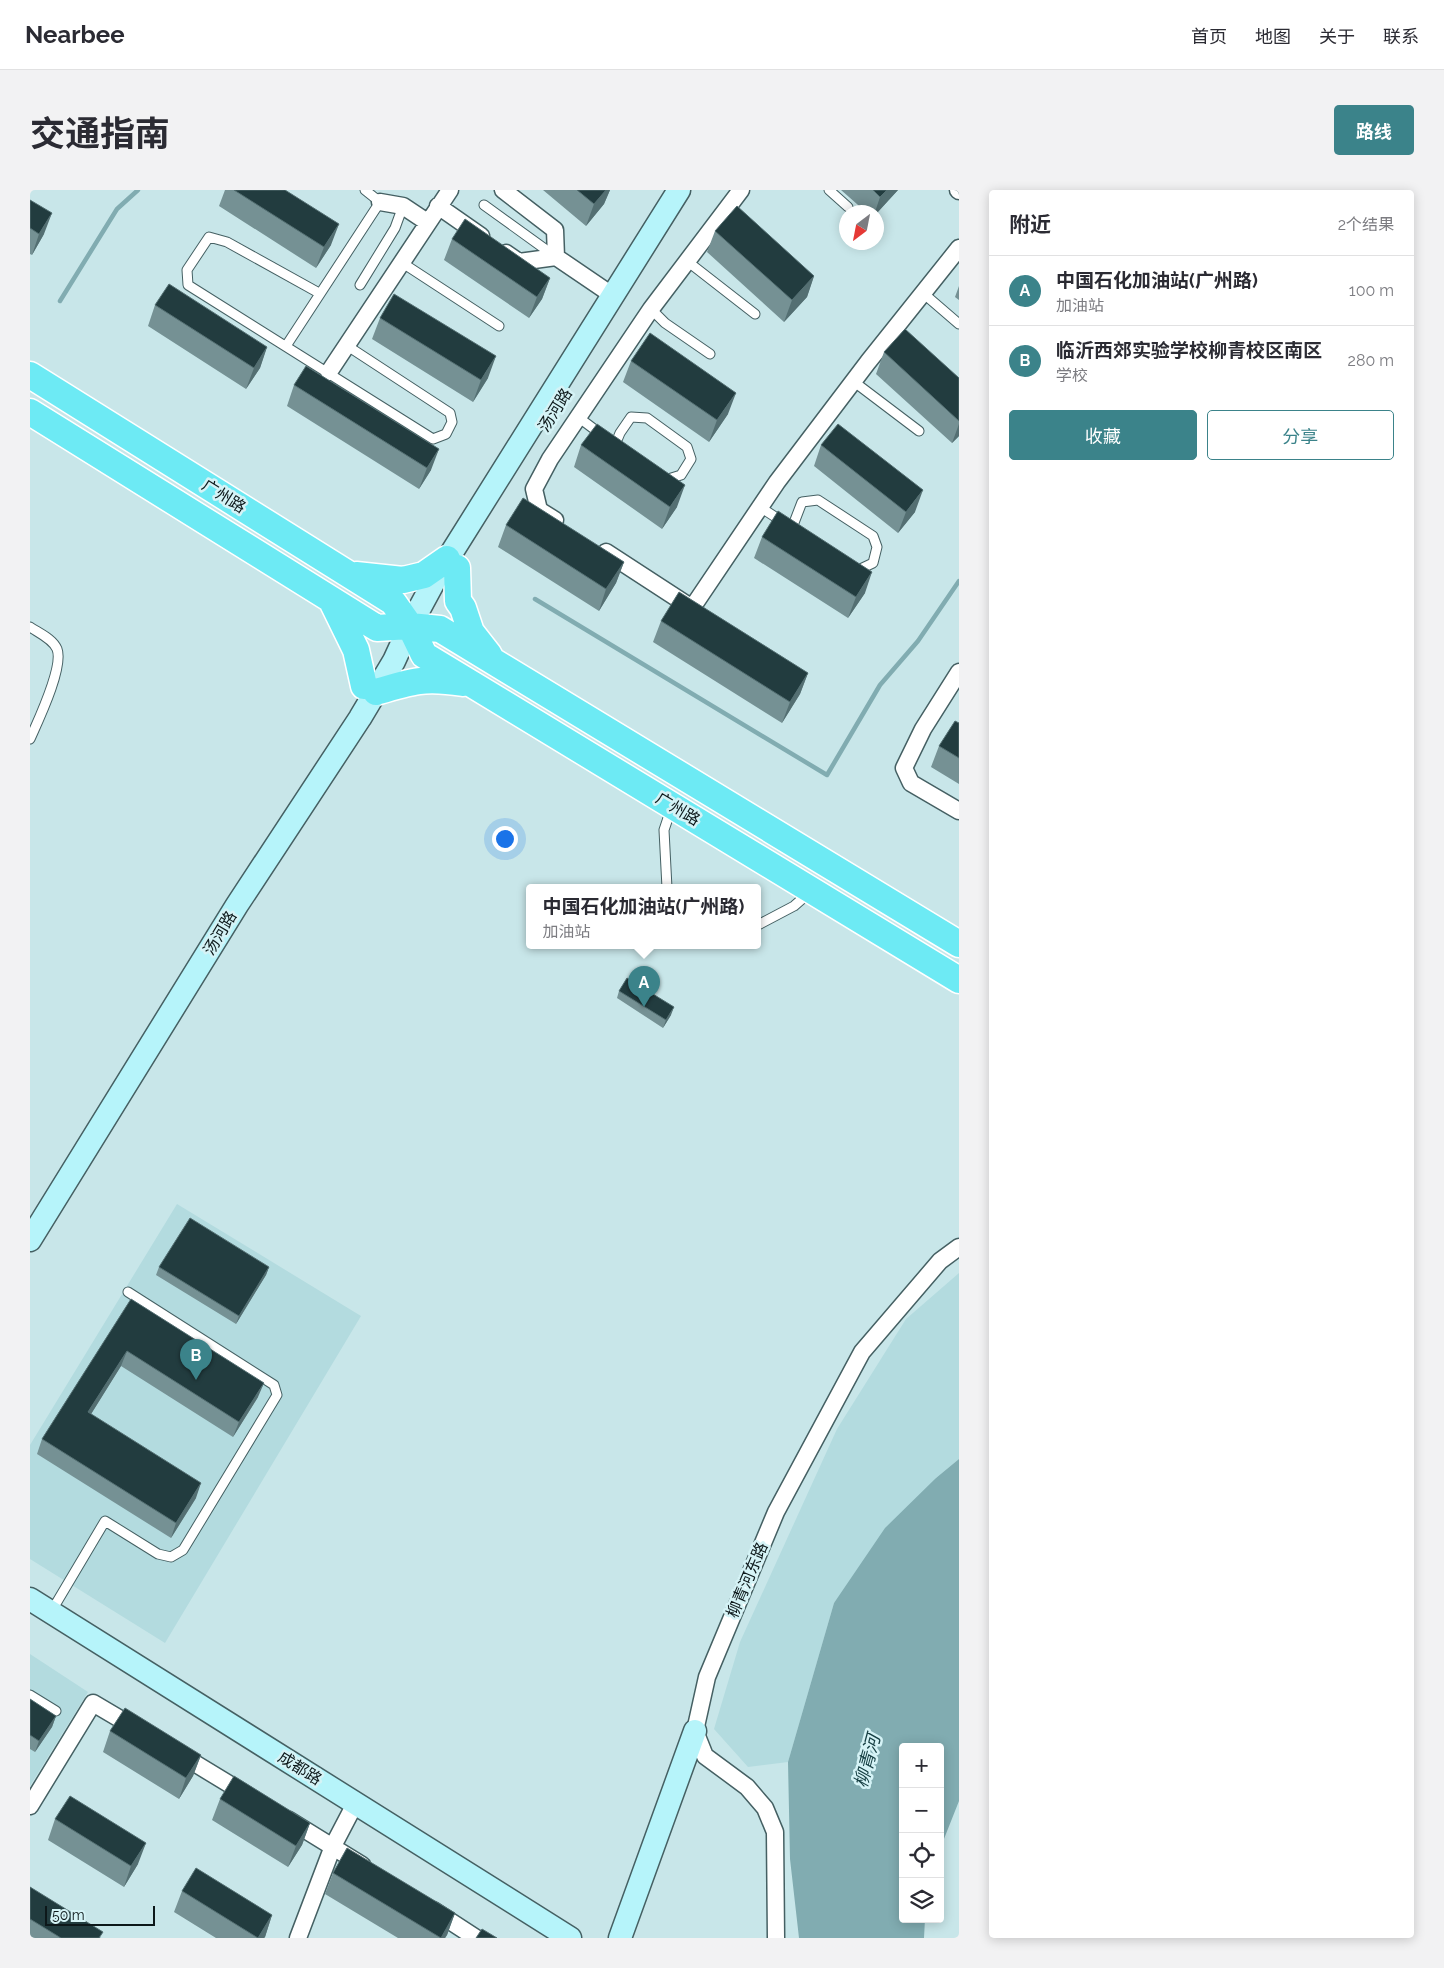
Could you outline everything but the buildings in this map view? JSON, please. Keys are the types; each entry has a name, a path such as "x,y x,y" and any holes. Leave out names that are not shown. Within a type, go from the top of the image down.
{"main road":[{"name":"广州路","path":"30,375 393,602 410,626 424,655 959,980"},
{"name":"广州路","path":"30,412 377,628 410,626 440,629 959,944"},
{"path":"349,574 403,580 452,563 458,601 463,608 471,632 494,661"},
{"path":"332,601 356,650 370,689 416,680 437,679 472,685"}],"street":[{"path":"329,372 450,190"},
{"path":"503,190 555,230 556,257"},
{"name":"汤河路","path":"30,1240 370,689 384,656 410,626 437,602 452,563 612,295 680,190"},
{"name":"汤河路","path":"452,563 696,190"},
{"path":"571,530 539,510 534,489 550,459 651,309 741,190"},
{"path":"380,202 403,206 427,222"},
{"path":"438,206 519,262 556,257 612,295"},
{"path":"595,546 695,610 760,507 853,381 959,248"},
{"path":"959,672 923,729 904,768 911,783 959,811"},
{"name":"汤河路","path":"30,1215 231,890 370,689"},
{"name":"柳青河东路","path":"696,1731 707,1677 776,1512 828,1413 862,1352 940,1261 959,1247"},
{"name":"成都路","path":"30,1599 40,1613 353,1807 570,1938"},
{"path":"30,1806 93,1703 375,1873"},
{"path":"620,1938 696,1731"},
{"path":"696,1731 705,1756 747,1787 765,1808 775,1832 776,1938"},
{"path":"298,1938 333,1846 353,1807"},
{"name":"成都路","path":"353,1807 549,1938"},
{"path":"417,1900 476,1938"}],"lane":[{"path":"286,346 380,202 365,190"},
{"path":"830,190 846,205"},
{"path":"484,205 556,257"},
{"path":"360,285 395,228 403,206"},
{"path":"320,293 227,242 209,237 187,270 188,285 433,439 446,434 452,422 450,413 346,345"},
{"path":"687,261 755,314"},
{"path":"401,262 499,326"},
{"path":"923,293 959,324"},
{"path":"651,309 665,323 710,354"},
{"path":"853,381 919,431"},
{"path":"578,417 618,447 620,433 632,417 647,418 687,447 691,458 681,475 665,480 658,475"},
{"path":"760,507 796,531 802,502 818,500 873,536 877,547 873,563 856,571 848,566"},
{"path":"30,627 51,641 57,649 59,658 46,702 30,739"},
{"path":"667,884 664,830 672,806"},
{"path":"761,923 794,906 811,890"},
{"path":"40,1613 105,1521 158,1554 171,1557 183,1550 277,1395 274,1385 128,1292"},
{"path":"30,1694 56,1710"}],"shaded area":[{"path":"177,1204 361,1316 165,1643 30,1559 30,1445"},
{"path":"959,1273 959,1459 936,1478 834,1603 788,1762 748,1767 714,1729 740,1642 837,1429 906,1319"},
{"path":"30,1654 88,1692 30,1786"}],"water":[{"name":"柳青河","path":"959,1459 959,1801 944,1839 944,1743 899,1743 899,1923 925,1923 924,1938 799,1938 790,1859 788,1762 834,1603 885,1528 936,1478"}],"waterway":[{"path":"60,301 117,209 138,190"},
{"path":"535,599 827,775 880,685 918,641 959,581"}],"place":[{"name":"中国石化加油站(广州路)","path":"644,1007"},
{"name":"临沂西郊实验学校柳青校区南区","path":"196,1380"}]}
